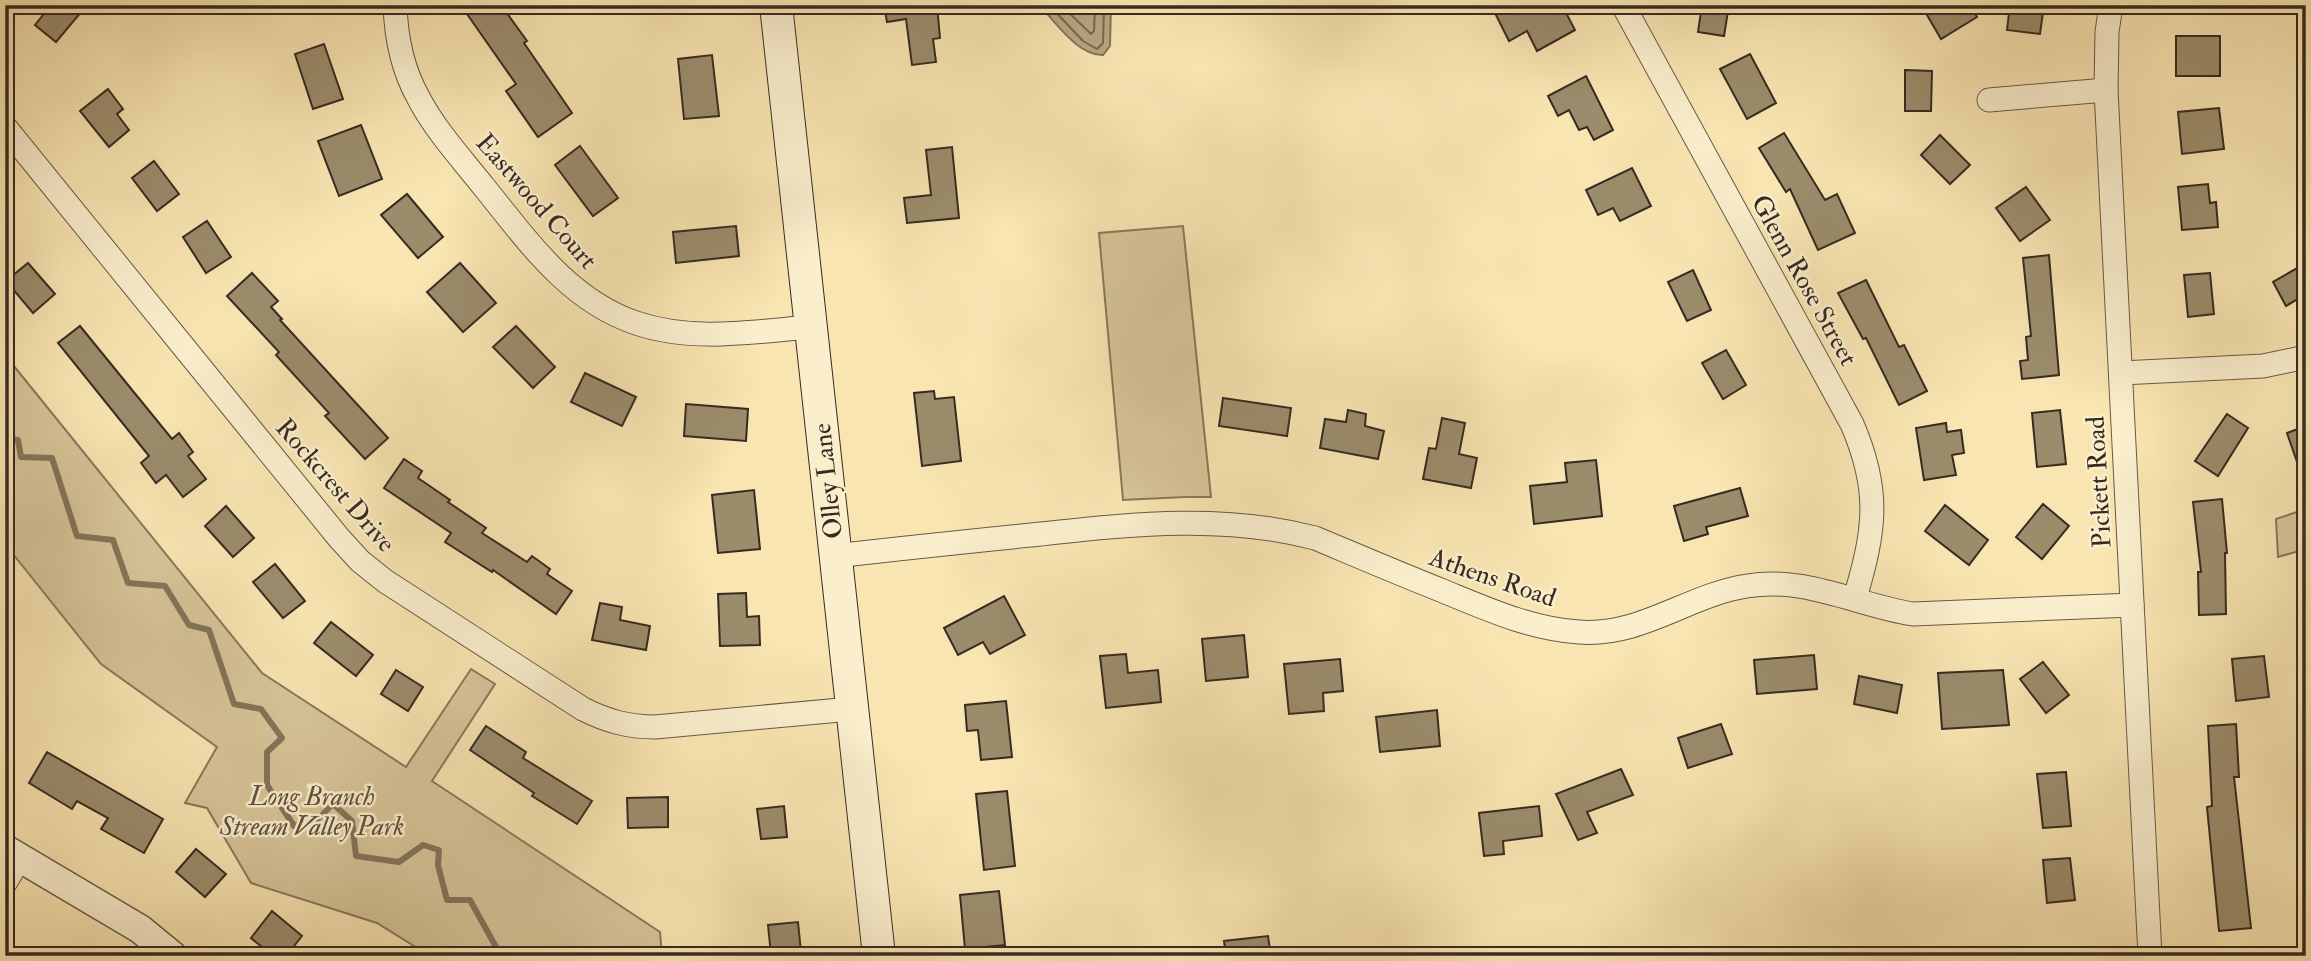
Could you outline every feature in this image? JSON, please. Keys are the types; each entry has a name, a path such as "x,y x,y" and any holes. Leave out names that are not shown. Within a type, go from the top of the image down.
{"main road":[{"name":"Olley Lane","path":"776,5 880,956"}],"street":[{"name":"Eastwood Court","path":"395,5 403,59 418,99 460,157 527,239 569,285 614,314 664,330 722,335 810,327"},
{"name":"Glenn Rose Street","path":"1623,5 1861,444 1871,481 1873,521 1869,549 1854,598"},
{"name":"Pickett Road","path":"2111,5 2107,32 2106,90 2150,956"},
{"path":"1989,100 2106,90"},
{"name":"Rockcrest Drive","path":"5,127 339,538 360,562 385,581 583,709 607,721 634,727 655,727 851,709"},
{"path":"2121,373 2263,366 2306,357"},
{"name":"Athens Road","path":"835,556 1139,524 1247,524 1315,538 1509,618 1568,631 1611,631 1642,624 1708,597 1747,586 1797,584 1854,598 1888,610 1913,614 2132,606"},
{"path":"5,884 13,853 140,929 173,956"}],"green space":[{"path":"1183,226 1211,497 1123,500 1099,233"},
{"name":"Long Branch Stream Valley Park","path":"5,355 262,673 406,767 471,669 495,684 432,781 660,932 662,956 430,956 377,923 251,883 207,808 185,803 217,747 101,664 5,544"},
{"path":"2306,509 2306,549 2278,557 2276,519"}],"water":[{"path":"1039,5 1111,5 1110,46 1103,55 1085,50 1068,37"}],"building":[{"path":"51,5 87,5 56,42 35,25"},
{"path":"479,5 501,5 572,113 538,137 506,91 516,84 467,14"},
{"path":"884,5 937,5 940,38 933,39 936,62 912,65 906,19 887,22"},
{"path":"1491,5 1562,5 1575,30 1537,51 1527,31 1509,41"},
{"path":"1702,5 1729,5 1724,36 1698,32"},
{"path":"1942,5 1970,5 1977,17 1941,39 1927,15"},
{"path":"2010,5 2044,5 2040,34 2007,30"},
{"path":"2176,36 2220,36 2220,76 2176,76"},
{"path":"324,44 343,99 313,109 295,54"},
{"path":"1750,54 1776,103 1747,119 1720,69"},
{"path":"712,55 719,116 684,119 678,59"},
{"path":"1905,70 1932,71 1931,111 1905,111"},
{"path":"1586,76 1613,130 1594,140 1587,127 1579,130 1569,110 1558,116 1548,96"},
{"path":"108,89 123,109 117,114 129,130 109,147 80,111"},
{"path":"2219,108 2224,149 2182,154 2178,112"},
{"path":"361,125 382,179 339,196 318,141"},
{"path":"1784,133 1825,200 1837,194 1855,233 1818,250 1790,189 1786,192 1759,148"},
{"path":"1940,135 1970,165 1950,184 1921,155"},
{"path":"580,146 618,198 593,216 555,165"},
{"path":"952,147 959,218 907,223 904,198 931,195 926,150"},
{"path":"154,161 179,194 157,211 132,178"},
{"path":"1632,168 1651,206 1620,221 1613,208 1598,215 1586,190"},
{"path":"2208,184 2210,203 2216,202 2218,227 2182,230 2178,187"},
{"path":"2026,187 2050,220 2020,241 1996,208"},
{"path":"407,194 443,237 418,258 381,215"},
{"path":"207,221 231,257 206,273 183,237"},
{"path":"736,226 739,256 676,263 673,232"},
{"path":"2049,255 2059,375 2022,379 2020,361 2028,360 2026,337 2031,336 2023,258"},
{"path":"28,263 55,294 33,313 6,281"},
{"path":"460,263 496,303 463,332 427,292"},
{"path":"2306,263 2306,294 2286,306 2273,282"},
{"path":"1693,270 1711,310 1687,321 1668,282"},
{"path":"252,273 278,301 271,307 282,319 280,320 388,438 365,459 325,416 329,413 276,355 279,352 227,296"},
{"path":"2210,273 2214,314 2188,317 2184,275"},
{"path":"1866,280 1899,347 1904,345 1927,391 1899,405 1866,338 1863,339 1838,293"},
{"path":"80,326 172,439 179,433 193,452 188,456 206,479 183,497 166,475 156,483 141,463 149,456 58,343"},
{"path":"516,326 555,367 533,388 493,347"},
{"path":"1726,350 1746,385 1723,399 1702,363"},
{"path":"585,373 636,397 622,426 571,402"},
{"path":"934,391 935,399 954,397 961,461 922,466 914,393"},
{"path":"1223,398 1291,408 1287,436 1219,426"},
{"path":"686,404 748,409 746,441 684,436"},
{"path":"1348,410 1366,414 1365,426 1384,431 1378,459 1320,448 1325,419 1346,422"},
{"path":"2060,410 2066,464 2037,467 2032,413"},
{"path":"2227,414 2248,428 2218,476 2195,461"},
{"path":"1442,418 1465,423 1459,454 1477,458 1471,488 1423,479 1429,448 1436,449"},
{"path":"1946,423 1947,432 1961,430 1964,453 1952,455 1956,475 1924,480 1916,428"},
{"path":"2306,426 2306,479 2303,479 2287,433"},
{"path":"404,459 422,471 418,478 486,528 482,533 527,562 532,556 550,569 547,574 572,591 556,614 493,570 492,572 445,542 451,533 384,488"},
{"path":"1596,460 1602,516 1534,524 1530,486 1567,482 1565,463"},
{"path":"1740,488 1748,516 1706,527 1708,534 1684,541 1674,506"},
{"path":"754,490 760,549 718,553 712,495"},
{"path":"2222,499 2227,553 2226,614 2199,615 2198,572 2201,572 2193,502"},
{"path":"2043,504 2069,526 2042,559 2016,537"},
{"path":"1945,505 1988,540 1969,565 1925,531"},
{"path":"226,506 254,538 233,557 205,526"},
{"path":"275,564 305,601 283,618 253,582"},
{"path":"746,593 747,617 759,616 760,645 720,646 718,594"},
{"path":"1004,596 1025,635 990,654 983,642 958,655 944,628"},
{"path":"600,603 622,607 620,620 650,626 646,650 592,640"},
{"path":"331,622 373,655 356,676 314,643"},
{"path":"1244,635 1248,677 1206,681 1202,639"},
{"path":"1126,654 1128,673 1158,670 1161,702 1106,708 1100,656"},
{"path":"1814,655 1817,689 1757,694 1754,660"},
{"path":"2264,656 2269,697 2236,701 2232,659"},
{"path":"1340,659 1343,691 1323,693 1324,711 1289,714 1284,664"},
{"path":"2043,662 2069,695 2046,713 2020,679"},
{"path":"396,670 423,687 408,711 381,694"},
{"path":"2003,670 2009,725 1942,729 1938,673"},
{"path":"1859,676 1902,685 1897,713 1854,704"},
{"path":"1006,701 1012,757 981,760 978,730 967,731 965,705"},
{"path":"1437,710 1440,746 1380,752 1376,717"},
{"path":"1721,724 1732,754 1688,768 1678,738"},
{"path":"2236,724 2239,777 2234,777 2251,928 2219,931 2207,807 2212,806 2208,726"},
{"path":"486,726 526,752 523,758 592,801 577,824 532,796 534,793 470,750"},
{"path":"47,752 163,819 144,853 101,829 108,818 77,801 72,809 29,783"},
{"path":"1621,769 1633,795 1587,812 1597,833 1578,840 1556,794"},
{"path":"2066,772 2071,826 2043,828 2037,774"},
{"path":"1007,791 1015,866 984,870 976,794"},
{"path":"668,797 668,827 628,828 627,798"},
{"path":"784,806 787,837 761,839 757,809"},
{"path":"1539,806 1542,836 1503,841 1504,854 1484,856 1479,813"},
{"path":"196,849 226,874 205,897 176,872"},
{"path":"2070,858 2075,900 2047,903 2043,860"},
{"path":"999,891 1005,945 965,949 960,895"},
{"path":"272,911 302,936 286,956 273,956 251,938"},
{"path":"798,922 801,952 771,955 768,925"},
{"path":"1268,936 1271,956 1226,956 1224,941"}],"waterway":[{"path":"5,438 18,440 21,457 52,458 77,536 113,540 128,583 165,586 189,625 209,630 234,704 261,709 282,738 267,752 267,785 294,826 316,821 333,804 352,821 356,856 399,862 423,845 439,850 438,865 447,900 470,900 501,956"}]}
